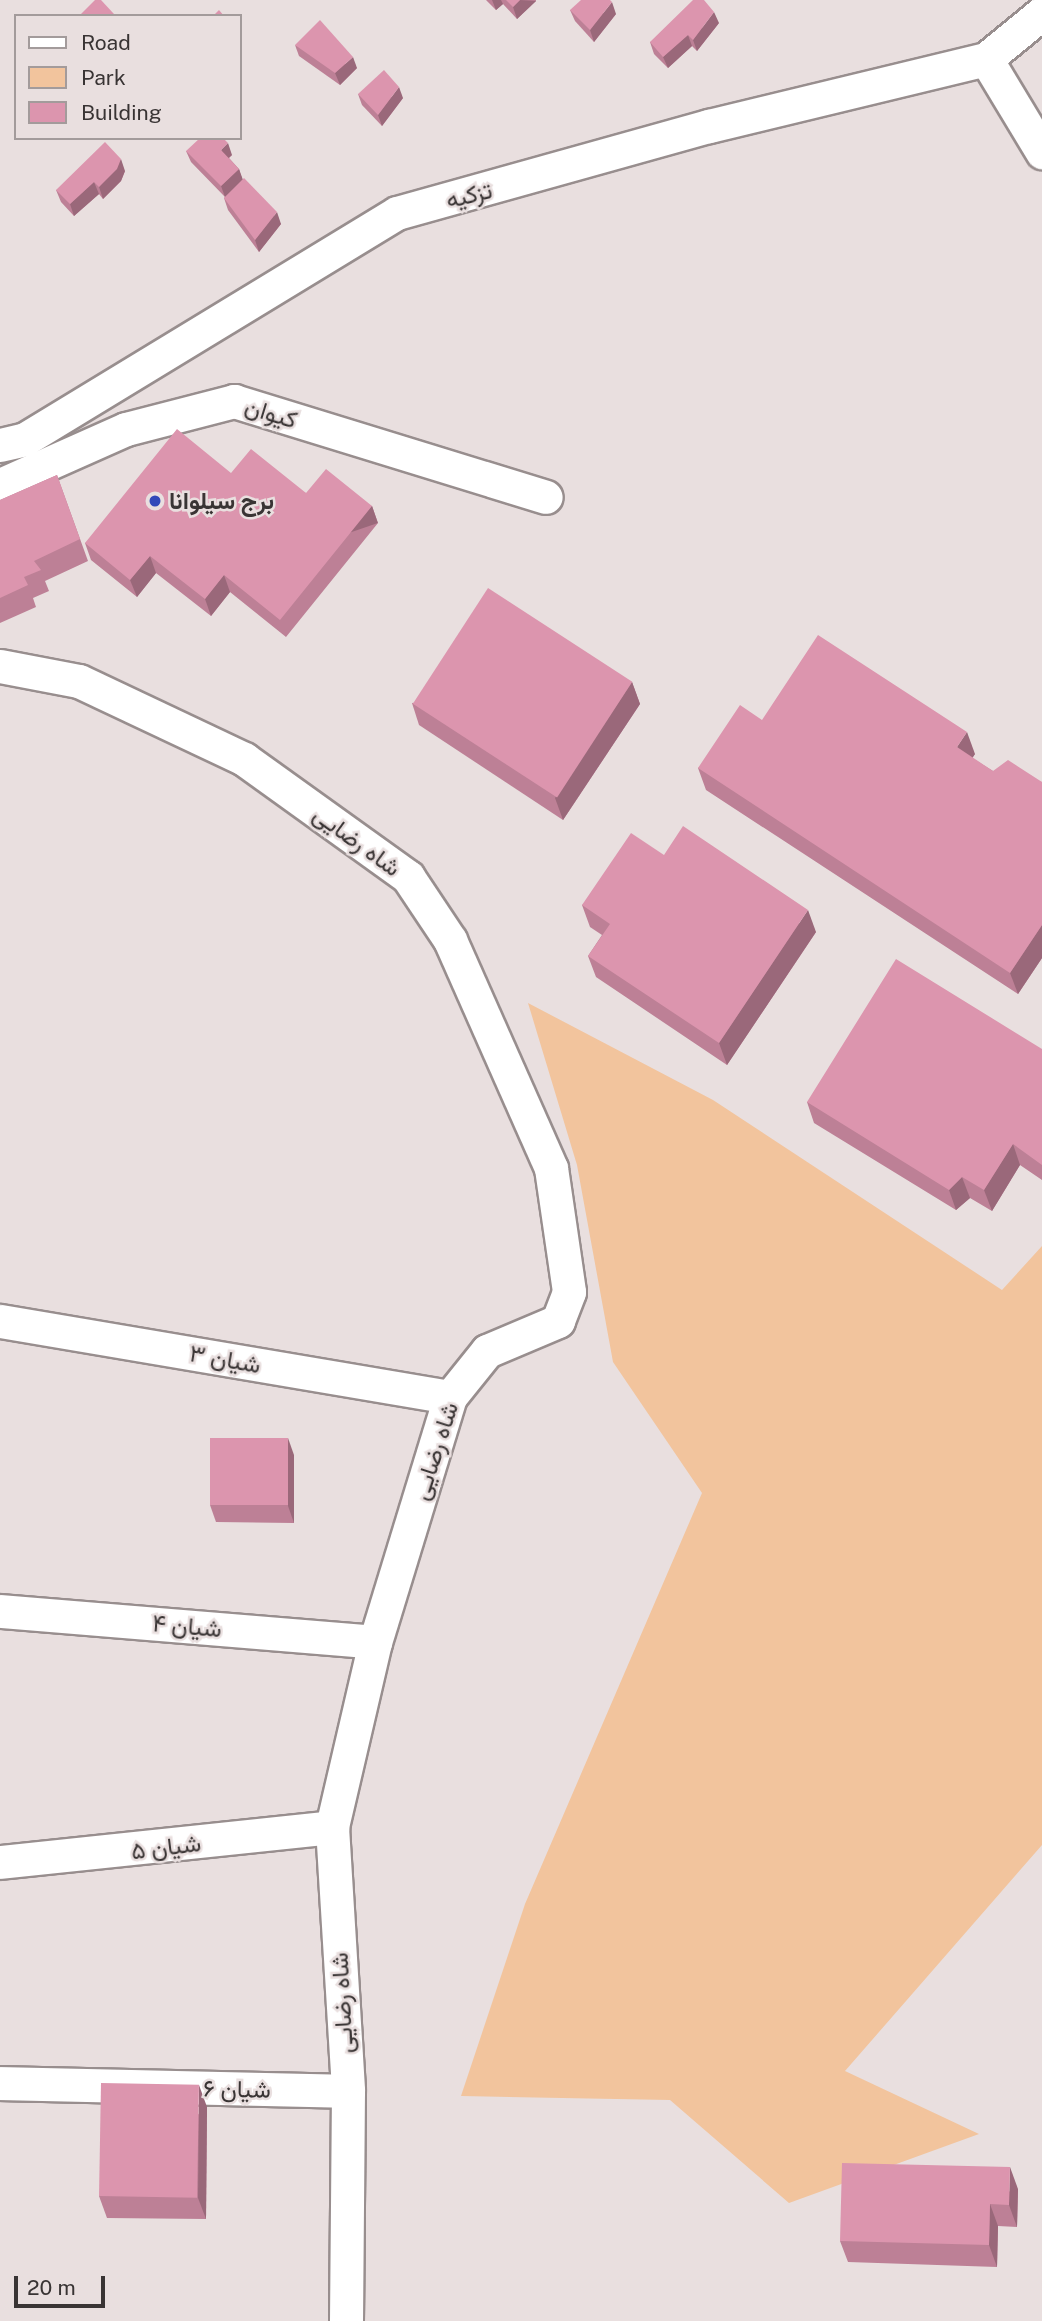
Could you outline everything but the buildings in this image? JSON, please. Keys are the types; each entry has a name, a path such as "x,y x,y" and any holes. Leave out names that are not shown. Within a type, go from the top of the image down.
{"street":[{"path":"1042,13 986,59 1042,152"},
{"name":"تزکیه","path":"0,445 25,439 397,213 709,126 986,59"},
{"name":"کیوان","path":"0,485 126,429 234,401 546,497"},
{"name":"شاه رضایی","path":"0,666 79,681 244,759 408,877 450,940 551,1168 569,1292 558,1321 487,1352 450,1397 375,1642 331,1827 348,2091 346,2321"},
{"name":"شیان ۳","path":"0,1321 450,1397"},
{"name":"شیان ۴","path":"0,1611 375,1642"},
{"name":"شیان ۵","path":"0,1861 331,1827"},
{"name":"شیان ۶","path":"0,2083 348,2091"}],"green space":[{"path":"528,1003 713,1100 1002,1290 1042,1246 1042,1845 845,2071 979,2134 789,2203 670,2100 461,2096 525,1904 702,1493 613,1362 577,1165"}],"place":[{"name":"برج سیلوانا","path":"155,501"}]}
